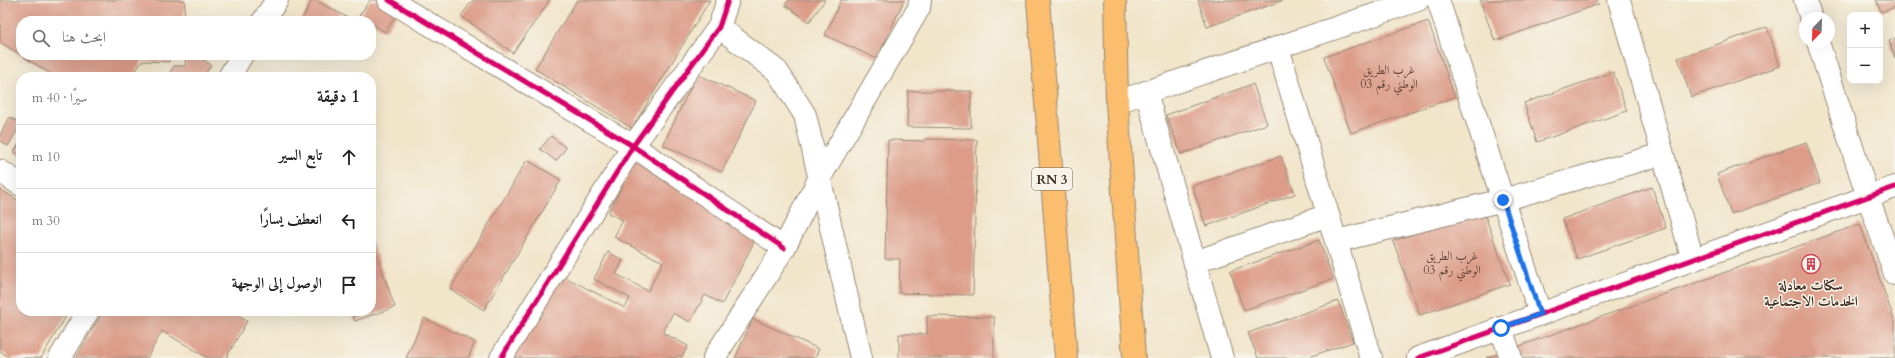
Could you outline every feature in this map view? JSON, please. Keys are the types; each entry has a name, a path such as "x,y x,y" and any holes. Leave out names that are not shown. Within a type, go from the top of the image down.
{"main road":[{"name":"RN 3","path":"1038,0 1066,358"},
{"path":"1115,0 1117,102 1134,358"}],"street":[{"path":"266,16 276,0"},
{"path":"388,0 633,146 784,248"},
{"path":"501,358 633,146 719,28 728,0"},
{"path":"714,358 784,248 819,179 919,8 920,0"},
{"path":"1117,102 1418,0"},
{"path":"1438,0 1540,314"},
{"path":"1619,0 1693,260"},
{"path":"1805,0 1809,12"},
{"path":"719,28 777,71 805,115 861,358"},
{"path":"1278,48 1372,358"},
{"path":"1820,48 1868,197 1895,274"},
{"path":"231,72 239,60"},
{"path":"1146,92 1222,358"},
{"path":"1337,241 1503,200 1662,154"},
{"path":"0,171 16,182"},
{"path":"1418,358 1895,187"},
{"path":"1195,262 1328,214"},
{"path":"60,358 85,316"},
{"path":"1501,328 1511,358"}],"building":[{"path":"0,0 185,0 184,16 16,16 16,52 0,42"},
{"path":"312,0 315,0 344,16 304,16"},
{"path":"370,0 384,0 400,10 385,32 376,26 376,16 359,16"},
{"path":"473,0 550,0 513,53 461,16"},
{"path":"577,0 710,0 632,128 535,69"},
{"path":"789,0 825,0 809,22 785,5"},
{"path":"841,0 904,0 877,59 825,35"},
{"path":"1198,0 1284,0 1207,27"},
{"path":"1597,0 1599,4 1495,41 1480,1"},
{"path":"1876,0 1895,0 1895,7 1881,12"},
{"path":"1428,21 1455,97 1351,133 1324,57"},
{"path":"1767,27 1780,66 1691,97 1678,58"},
{"path":"1895,38 1895,58 1889,41"},
{"path":"29,60 169,60 169,62 142,61 135,72 48,72"},
{"path":"186,60 204,60 211,65 206,72 170,72 174,66 185,66"},
{"path":"1613,72 1627,111 1537,142 1524,103"},
{"path":"697,74 756,101 722,172 663,145"},
{"path":"1253,84 1267,124 1181,154 1166,115"},
{"path":"908,91 971,91 971,128 907,127"},
{"path":"10,117 16,121 16,132 8,146 0,141 0,135"},
{"path":"551,136 566,148 556,161 540,149"},
{"path":"925,139 977,140 973,295 899,293 900,259 885,259 888,140 925,141"},
{"path":"1806,142 1820,183 1731,214 1717,174"},
{"path":"638,156 765,221 722,304 705,295 690,322 673,313 663,333 688,346 682,357 678,355 676,358 513,358 557,273 625,308 630,298 594,279 608,252 623,260 616,274 648,291 663,262 614,237 623,220 608,213"},
{"path":"1281,156 1295,194 1206,226 1192,186"},
{"path":"527,160 561,180 484,310 450,289"},
{"path":"1652,187 1666,228 1577,259 1562,219"},
{"path":"0,189 16,199 16,316 66,316 41,358 10,358 0,351"},
{"path":"1483,210 1510,284 1420,315 1393,241"},
{"name":"سكنات معادلة الخدمات الاجتماعية","path":"1860,224 1895,322 1895,358 1486,358"},
{"path":"1319,240 1333,279 1244,310 1230,271"},
{"path":"376,253 395,307 376,314"},
{"path":"1338,301 1353,342 1305,358 1258,358 1248,333"},
{"path":"100,316 238,316 247,321 226,358 208,358 162,331 147,358 76,358"},
{"path":"353,316 369,316 355,321"},
{"path":"927,316 994,317 994,358 899,358 899,334 927,334"},
{"path":"424,318 475,342 468,358 406,358"},
{"path":"753,319 819,349 815,358 735,358"}],"cycle path":[{"path":"389,0 633,146 784,248"},
{"path":"501,358 633,146 719,27 728,0"},
{"path":"1418,358 1895,187"}],"place":[{"name":"سكنات معادلة الخدمات الاجتماعية","path":"1811,264"}],"route":[{"path":"1501,328 1540,314 1503,200"}]}
